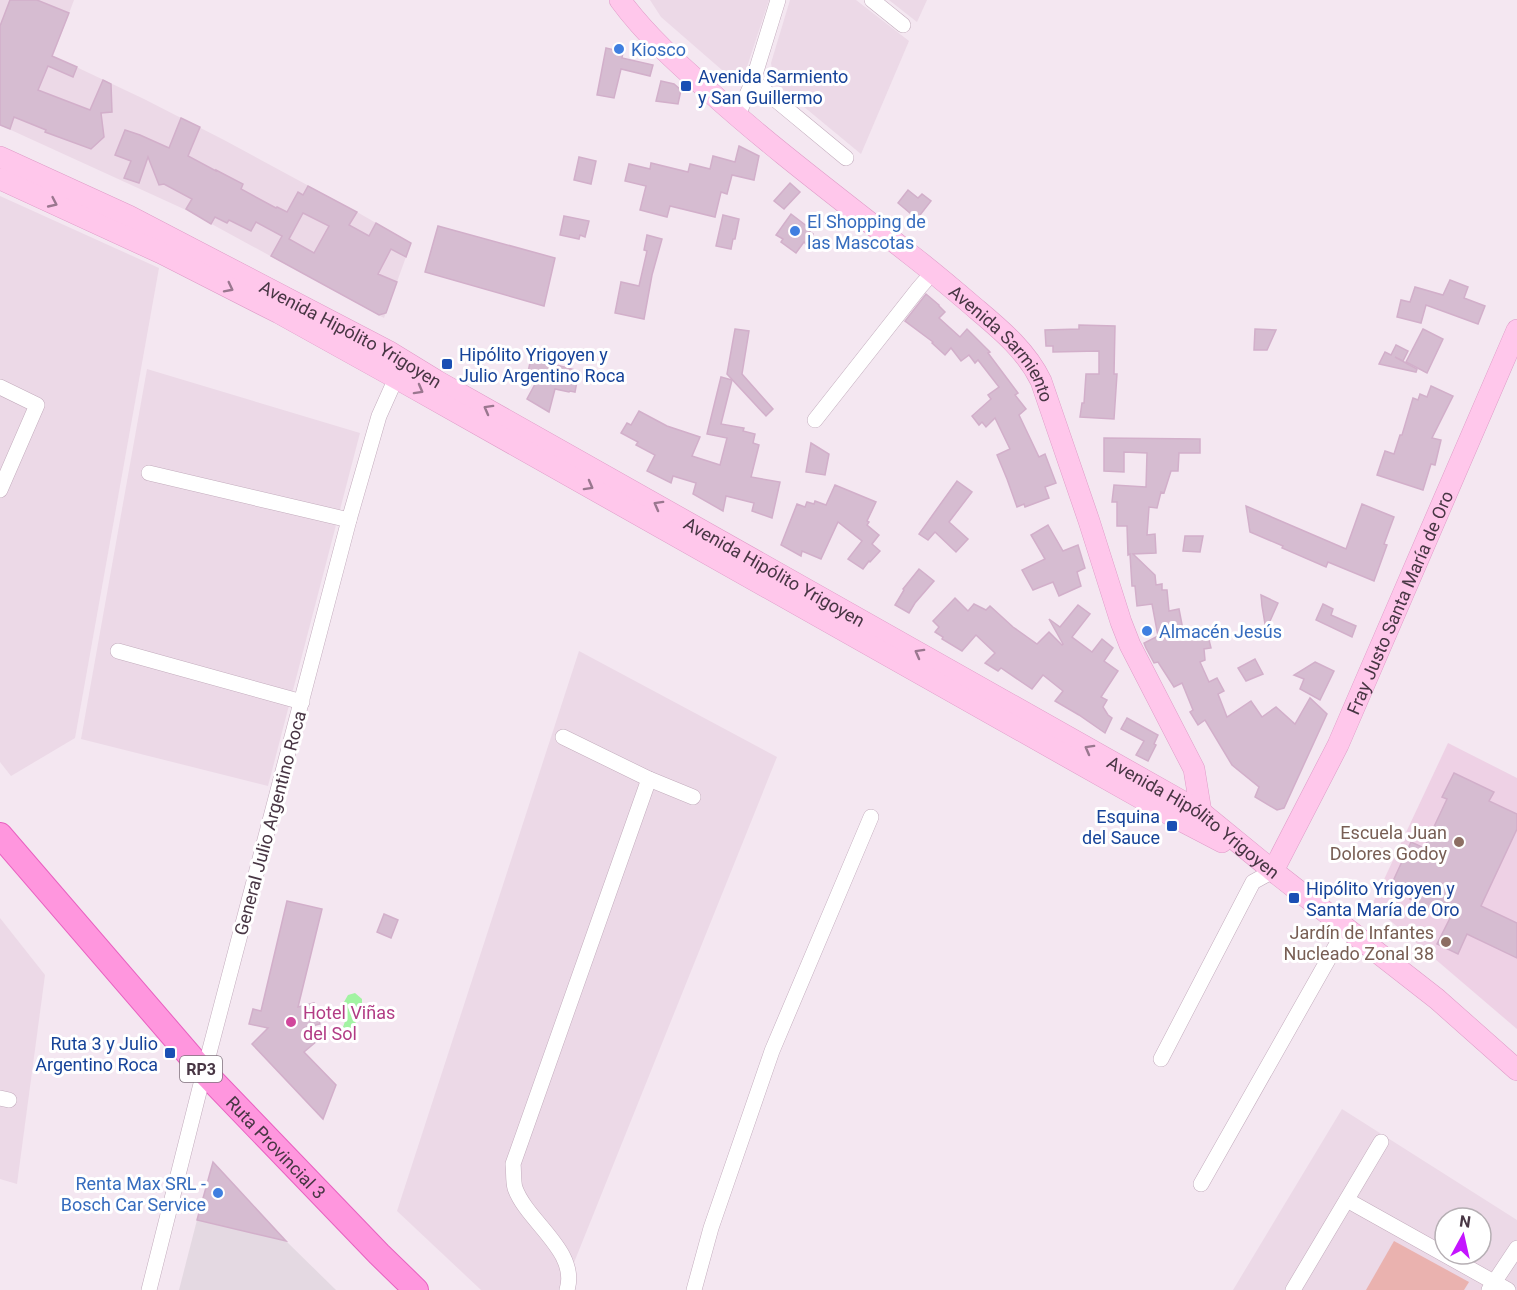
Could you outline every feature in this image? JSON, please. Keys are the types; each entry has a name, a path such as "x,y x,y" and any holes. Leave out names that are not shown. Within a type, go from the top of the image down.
{"main road":[{"name":"Avenida Sarmiento","path":"620,0 671,58 755,133 933,272 1001,330 1025,354 1041,381 1130,645 1194,769 1199,820"},
{"name":"Avenida Hipólito Yrigoyen","path":"0,157 129,216 401,370"},
{"name":"Avenida Hipólito Yrigoyen","path":"0,178 401,370 437,381 717,549 1176,818 1199,820 1273,871 1437,999 1517,1070"},
{"name":"Fray Justo Santa María de Oro","path":"1273,871 1338,745 1517,330"},
{"name":"Ruta Provincial 3","path":"0,835 204,1072 416,1290"}],"street":[{"path":"737,117 753,81 778,0"},
{"path":"872,0 903,25"},
{"path":"753,81 846,158"},
{"path":"815,420 933,272"},
{"name":"General Julio Argentino Roca","path":"149,1290 349,520 379,416 401,370"},
{"path":"0,387 38,405 0,490"},
{"path":"149,472 349,520"},
{"path":"118,651 302,702"},
{"path":"564,737 649,779 693,797"},
{"path":"567,1290 569,1287 567,1266 556,1243 527,1211 515,1187 513,1164 649,779"},
{"path":"694,1290 711,1228 772,1051 871,818"},
{"path":"1161,1059 1253,882 1273,871"},
{"path":"1201,1184 1346,928"},
{"path":"1293,1290 1381,1142"},
{"path":"1347,1200 1497,1288 1517,1248"}],"shaded area":[{"path":"0,0 74,0 53,56 224,140 411,243 384,318 186,210 0,125"},
{"path":"650,0 769,0 746,70 734,73 730,77 661,17"},
{"path":"790,0 856,0 909,41 861,154 774,82 771,63"},
{"path":"889,0 927,0 917,22"},
{"path":"0,196 159,268 75,738 11,776 0,762"},
{"path":"147,369 360,433 268,786 81,739"},
{"path":"579,651 777,757 563,1290 481,1290 397,1211"},
{"name":"Escuela Juan Dolores Godoy","path":"1448,743 1517,778 1517,1029 1372,905"},
{"path":"0,918 45,975 17,1184 0,1179"},
{"path":"355,993 362,999 362,1006 355,1016 356,1028 353,1032 348,1032 343,1027 347,1016 344,1002 348,995"},
{"path":"1342,1109 1517,1220 1517,1290 1233,1290"},
{"path":"197,1220 286,1241 336,1290 179,1290"},
{"path":"1394,1241 1433,1262 1433,1266 1440,1266 1469,1282 1464,1290 1366,1290"}],"building":[{"path":"10,0 37,0 69,13 52,56 77,67 73,77 48,66 38,90 90,110 103,80 111,84 112,112 101,113 104,137 91,149 45,132 46,130 14,117 10,129 0,125 0,26"},
{"path":"606,48 623,52 622,58 653,65 650,76 621,69 614,98 597,95"},
{"path":"661,81 674,84 681,90 678,104 656,101"},
{"path":"181,118 200,127 188,156 243,184 241,189 287,212 298,192 303,195 308,186 357,212 349,225 369,236 376,223 411,243 406,257 391,249 378,274 397,282 386,313 379,315 271,256 282,236 256,222 251,231 229,220 227,223 215,217 211,224 186,209 192,199 164,184 159,185 148,157 139,183 124,178 131,161 115,155 125,130 169,148","holes":["303,213 329,226 314,253 289,239"]},
{"path":"739,146 759,156 754,180 732,175 727,194 721,192 715,217 670,206 667,217 640,210 646,186 625,181 629,164 650,169 651,163 688,172 690,164 710,169 713,156 735,162"},
{"path":"579,157 596,161 591,184 574,180"},
{"path":"790,183 800,192 784,209 774,201"},
{"path":"908,190 918,198 922,194 931,201 917,219 898,203"},
{"path":"791,214 808,227 806,229 813,234 796,253 781,242 783,239 776,235"},
{"path":"723,215 739,219 731,249 716,246"},
{"path":"564,216 589,221 585,237 580,235 579,239 560,235"},
{"path":"438,226 555,258 544,306 425,272"},
{"path":"647,235 662,239 652,275 644,319 615,313 621,282 639,286 647,251 644,250"},
{"path":"1450,280 1468,287 1464,298 1485,306 1478,324 1426,305 1421,323 1397,317 1401,300 1410,302 1415,287 1443,295"},
{"path":"926,294 945,312 939,318 960,337 967,329 990,352 988,353 1018,393 1015,395 1026,409 1019,415 1039,457 1045,454 1056,483 1045,487 1049,498 1025,507 1024,504 1017,507 997,455 1010,449 995,418 986,427 982,422 979,425 972,416 991,399 988,395 999,387 978,360 975,363 969,355 961,361 951,348 945,355 933,342 905,321"},
{"path":"1079,325 1115,326 1114,374 1117,374 1114,419 1080,417 1082,403 1084,403 1086,374 1099,374 1099,351 1053,352 1053,346 1046,346 1045,330 1079,329"},
{"path":"735,329 749,331 742,374 773,409 766,416 727,374"},
{"path":"1255,329 1276,330 1267,350 1254,350"},
{"path":"1423,329 1443,339 1427,373 1406,362"},
{"path":"1396,345 1408,351 1403,361 1395,357 1417,369 1416,372 1379,364 1385,352 1391,355"},
{"path":"533,349 544,352 542,361 579,371 575,392 555,389 549,412 527,399 535,384 526,381"},
{"path":"721,377 732,380 721,424 744,428 743,431 755,434 753,443 759,445 751,477 780,482 772,518 752,511 754,503 726,496 723,511 693,494 696,483 673,476 671,483 647,471 655,455 636,445 638,442 621,433 627,423 631,425 639,411 667,426 700,437 692,456 720,465 727,438 707,434"},
{"path":"1431,386 1453,396 1432,438 1441,440 1435,465 1431,464 1423,490 1377,475 1385,451 1394,454 1413,398 1418,400 1420,394 1427,397"},
{"path":"1104,438 1200,439 1200,453 1179,453 1178,471 1171,471 1164,493 1161,492 1157,508 1149,507 1147,535 1155,534 1156,553 1133,554 1155,575 1156,585 1162,584 1162,590 1167,590 1169,611 1179,609 1184,635 1207,632 1211,648 1204,649 1205,660 1200,662 1209,682 1217,678 1224,691 1218,694 1227,717 1251,701 1262,717 1276,707 1295,724 1310,698 1327,714 1284,808 1277,810 1255,797 1259,787 1232,765 1205,720 1198,725 1190,712 1193,710 1182,683 1174,687 1158,662 1154,663 1146,648 1144,643 1158,636 1152,604 1137,606 1135,586 1132,586 1130,554 1128,555 1127,526 1117,526 1117,502 1112,502 1114,485 1146,487 1147,453 1124,452 1124,472 1104,471"},
{"path":"811,443 829,454 825,475 806,472"},
{"path":"957,481 972,492 949,522 968,539 956,552 935,532 928,540 919,534"},
{"path":"835,485 876,502 867,525 879,535 872,544 880,551 863,569 848,559 862,541 838,522 821,559 802,551 801,556 781,545 797,504 805,507 807,502 814,504 815,501 826,505"},
{"path":"1362,504 1394,517 1374,581 1328,562 1326,567 1250,532 1246,506 1346,549"},
{"path":"1048,525 1063,551 1078,545 1085,568 1077,572 1081,586 1059,596 1053,582 1033,590 1022,570 1045,559 1031,535"},
{"path":"1185,536 1203,536 1200,552 1183,551"},
{"path":"919,569 934,581 909,613 895,605 903,589"},
{"path":"1261,595 1278,603 1266,630 1262,606"},
{"path":"955,598 968,611 974,604 986,610 990,606 1013,627 1037,644 1049,632 1063,644 1049,619 1060,627 1078,605 1090,614 1072,637 1092,652 1102,639 1113,648 1104,661 1118,671 1101,697 1107,700 1103,707 1112,718 1105,733 1055,701 1063,691 1043,675 1032,689 1001,668 998,671 985,663 995,653 976,635 962,651 942,639 943,637 935,632 939,627 933,621"},
{"path":"1323,604 1333,609 1331,615 1356,626 1352,637 1316,620"},
{"path":"1255,659 1263,674 1246,681 1238,668"},
{"path":"1315,662 1334,671 1320,700 1300,689 1304,679 1294,675"},
{"path":"1127,718 1158,735 1148,761 1136,755 1144,741 1121,729"},
{"path":"1454,773 1494,792 1489,801 1517,814 1517,829 1481,906 1517,923 1517,958 1467,934 1458,954 1437,944 1450,918 1410,899 1414,890 1393,881 1411,842 1424,848 1447,799 1442,797"},
{"path":"287,901 322,909 298,1007 314,1003 320,1024 304,1028 317,1041 304,1052 336,1085 323,1119 252,1044 268,1028 249,1024 253,1009 261,1011"},
{"path":"384,914 398,920 391,938 377,932"},
{"name":"Renta Max SRL - Bosch Car Service","path":"213,1162 238,1189 286,1241 197,1220"}],"place":[{"name":"Kiosco","path":"619,49"},
{"name":"Avenida Sarmiento y San Guillermo","path":"686,86"},
{"name":"El Shopping de las Mascotas","path":"795,231"},
{"name":"Hipólito Yrigoyen y Julio Argentino Roca","path":"447,364"},
{"name":"Almacén Jesús","path":"1147,631"},
{"name":"Esquina del Sauce","path":"1172,826"},
{"name":"Escuela Juan Dolores Godoy","path":"1459,842"},
{"name":"Hipólito Yrigoyen y Santa María de Oro","path":"1294,898"},
{"name":"Jardín de Infantes Nucleado Zonal 38","path":"1446,942"},
{"name":"Hotel Viñas del Sol","path":"291,1022"},
{"name":"Ruta 3 y Julio Argentino Roca","path":"170,1053"},
{"name":"Renta Max SRL - Bosch Car Service","path":"218,1193"}]}
